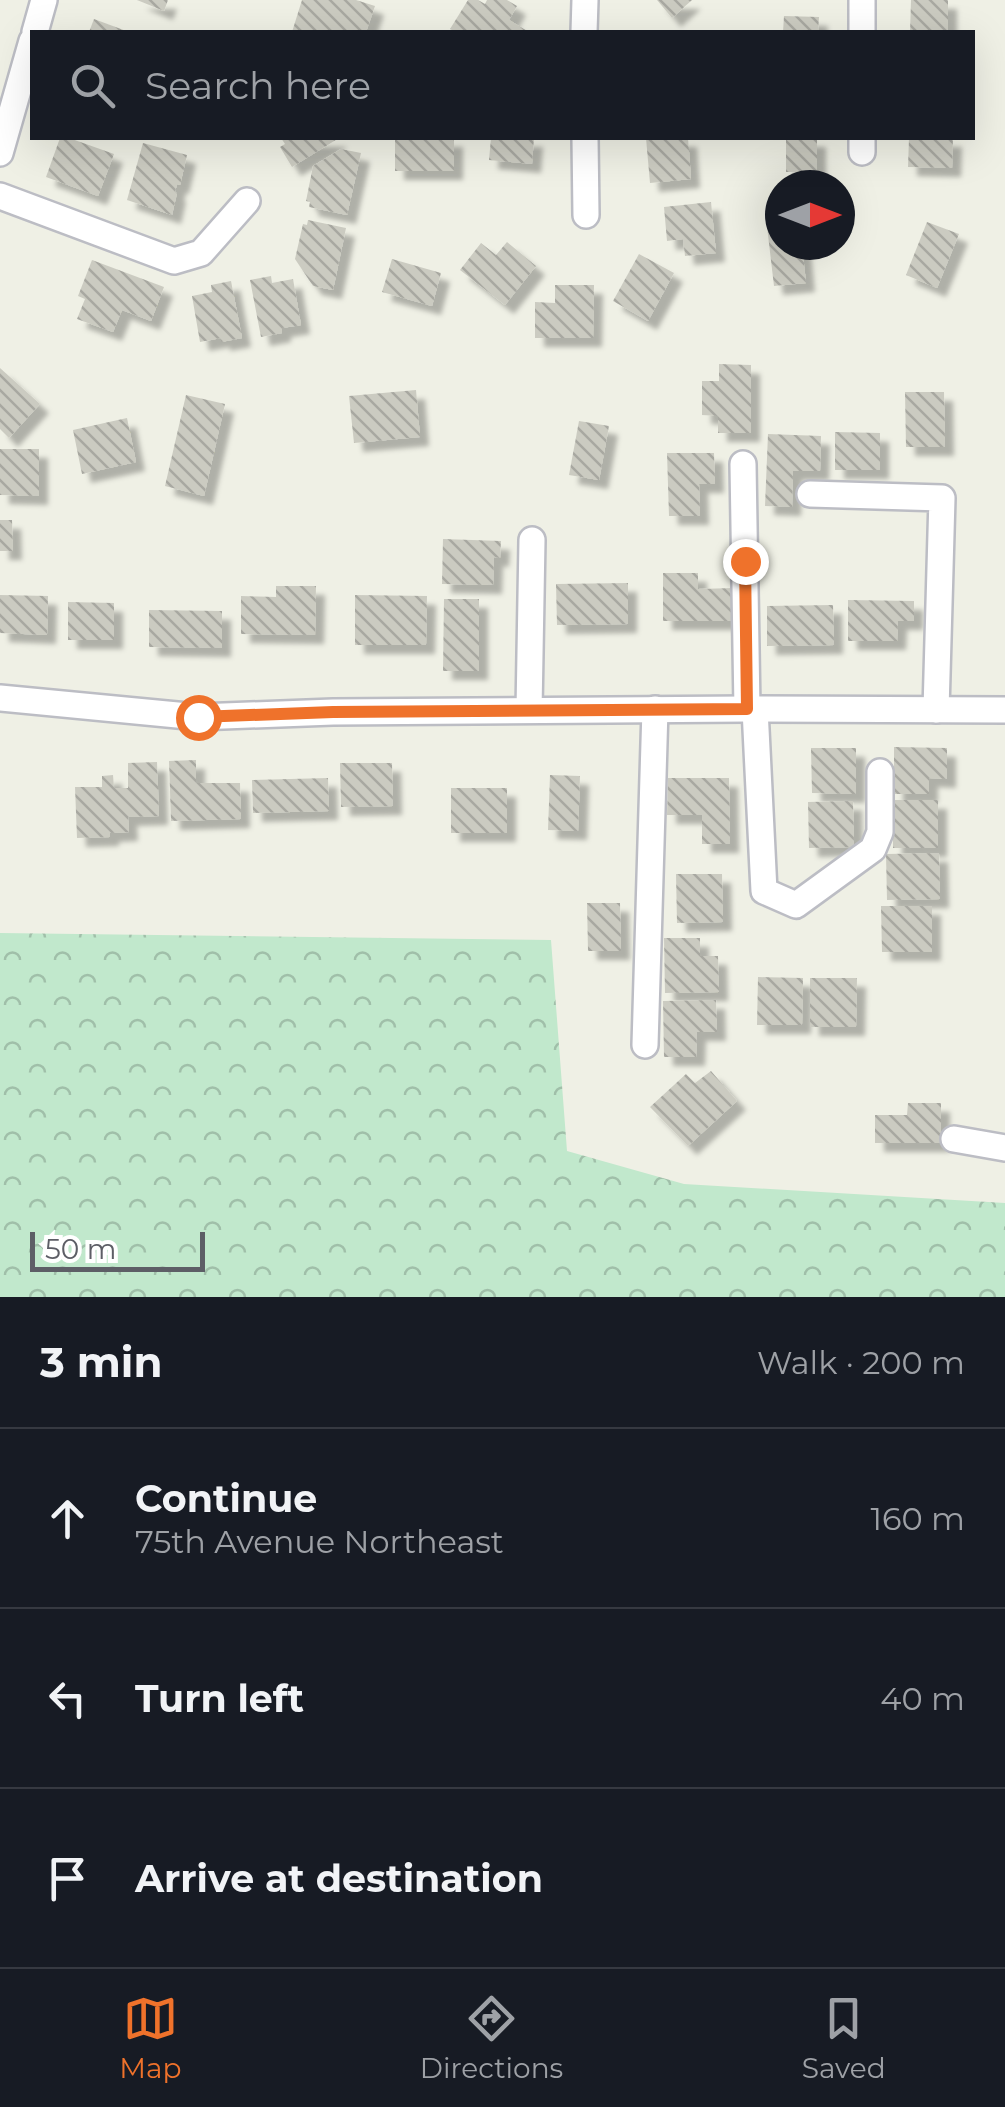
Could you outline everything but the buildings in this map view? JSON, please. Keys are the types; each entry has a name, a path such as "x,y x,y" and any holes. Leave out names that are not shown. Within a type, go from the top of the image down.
{"street":[{"path":"36,30 44,0"},
{"path":"584,30 585,0"},
{"path":"862,0 862,30"},
{"path":"0,153 30,48"},
{"path":"585,140 586,216"},
{"path":"0,196 174,260 202,253 247,201"},
{"path":"743,464 751,709 764,891 796,905 874,849 880,832 880,772"},
{"path":"810,494 942,498 936,710"},
{"path":"529,710 532,540"},
{"path":"0,698 198,717 529,710 1005,710"},
{"path":"645,1045 654,709"},
{"path":"954,1138 1005,1148"}],"green space":[{"path":"0,933 551,940 567,1151 684,1184 1005,1203 1005,1297 0,1297"}],"route":[{"path":"198,717 333,712 747,709 745,561"}]}
